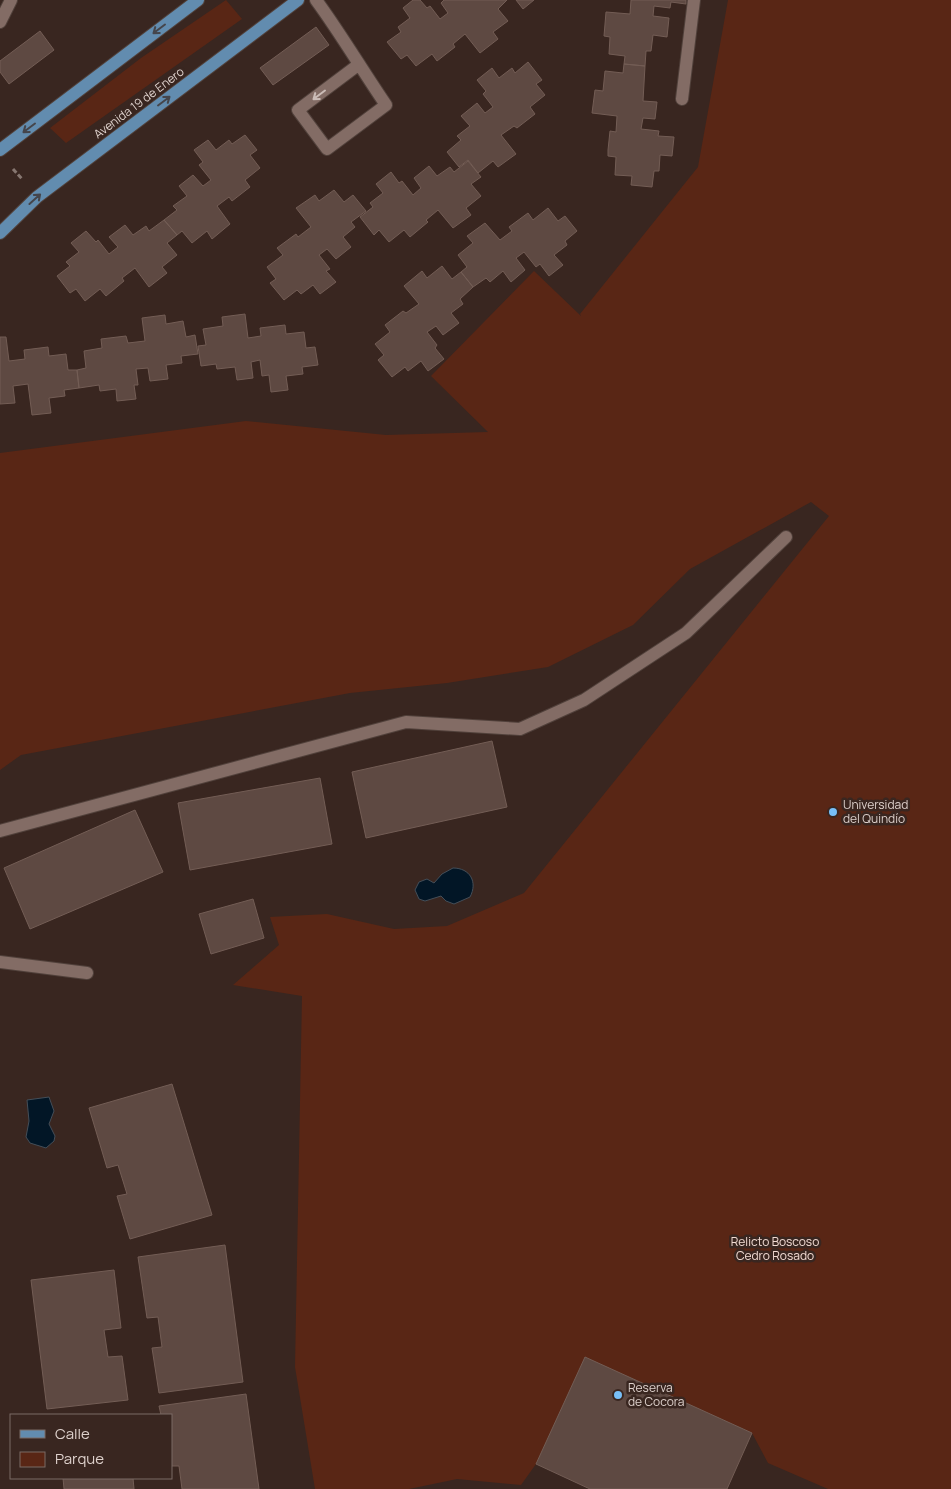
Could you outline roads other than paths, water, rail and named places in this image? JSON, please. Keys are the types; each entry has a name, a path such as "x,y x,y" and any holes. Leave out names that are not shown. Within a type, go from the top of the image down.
{"main road":[{"path":"0,150 198,0"},
{"name":"Avenida 19 de Enero","path":"0,233 37,197 298,0"}],"lane":[{"path":"0,22 11,0"},
{"path":"316,0 386,105 327,149 298,110 358,65"},
{"path":"682,99 694,0"},
{"path":"0,831 406,722 520,729 584,700 686,633 786,537"},
{"path":"0,962 87,973"}],"water":[{"path":"453,868 464,870 471,877 473,886 470,897 454,904 446,901 441,896 425,901 419,899 415,890 419,882 427,879 434,883 442,874"},
{"path":"49,1097 54,1111 49,1124 55,1136 54,1141 46,1148 30,1143 26,1137 29,1121 27,1100"}],"place":[{"name":"Universidad del Quindío","path":"833,812"},
{"name":"Reserva de Cocora","path":"618,1395"}],"park label":[{"name":"Relicto Boscoso Cedro Rosado","path":"775,1249"}]}
